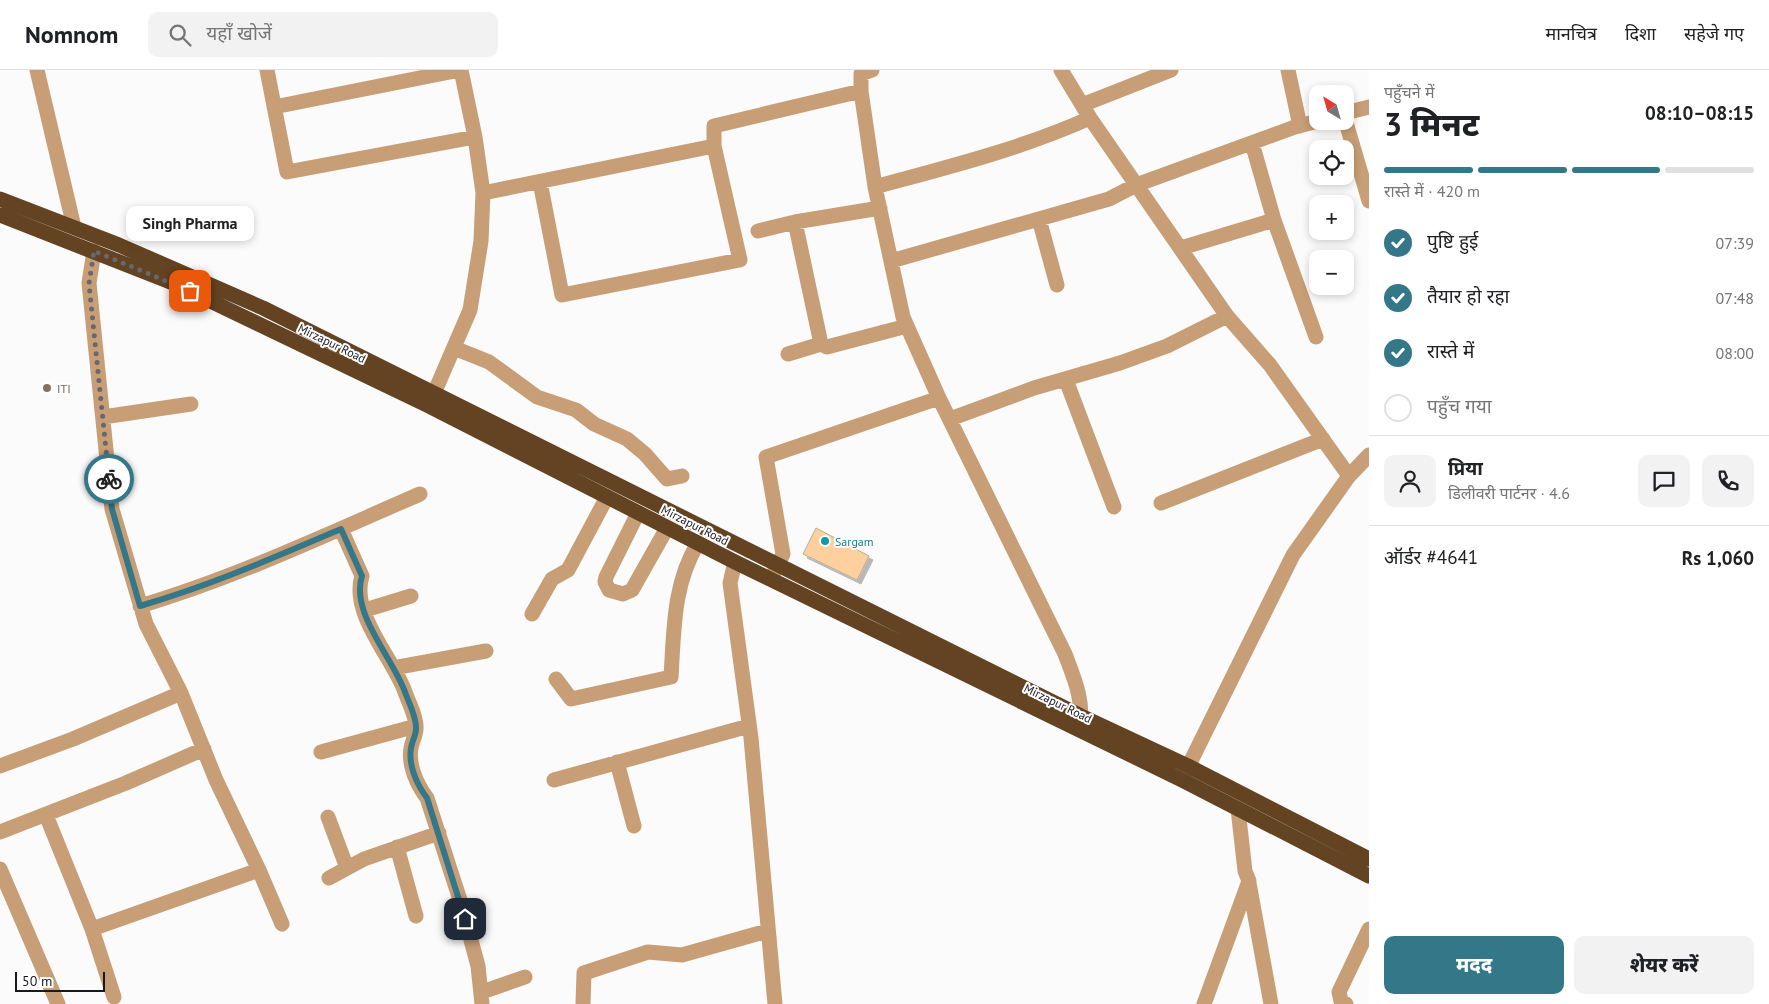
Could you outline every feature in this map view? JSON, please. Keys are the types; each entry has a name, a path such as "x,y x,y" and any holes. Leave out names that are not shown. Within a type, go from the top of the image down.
{"highway":[{"name":"Mirzapur Road","path":"0,199 74,227 263,308 432,399 607,497 735,562 1369,859"},
{"name":"Mirzapur Road","path":"0,215 173,283 432,399 778,565 1081,723"},
{"name":"Mirzapur Road","path":"1185,773 1238,809 1369,876"}],"street":[{"path":"37,70 74,227"},
{"path":"267,70 287,172 475,137"},
{"path":"274,107 461,70 475,137 483,193 477,273 470,310 432,399"},
{"path":"1061,70 1090,118 1227,316 1270,365 1349,476"},
{"path":"1082,104 1171,70"},
{"path":"1288,70 1300,126"},
{"path":"864,71 861,91 875,187 907,326 1064,654 1078,688 1081,723"},
{"path":"540,182 562,295 740,260 714,146 714,126 861,91"},
{"path":"1354,111 1369,107"},
{"path":"875,187 991,156 1053,134 1090,118"},
{"path":"891,261 1109,199 1136,185 1309,124"},
{"path":"1348,130 1369,201"},
{"path":"1252,143 1274,220 1316,337"},
{"path":"483,193 714,146"},
{"path":"758,231 796,222 880,208"},
{"path":"1038,219 1057,285"},
{"path":"1181,248 1274,220"},
{"path":"796,222 821,344 827,348 907,326"},
{"path":"94,251 89,284 112,509 146,624 181,693 282,924"},
{"path":"950,418 1034,388 1066,380 1166,346 1227,316"},
{"path":"788,354 821,344"},
{"path":"454,348 489,362 537,397 576,410 594,424 627,439 645,454 667,479 682,476"},
{"path":"1066,380 1114,507"},
{"path":"771,579 783,554 766,456 940,398"},
{"path":"103,418 191,404"},
{"path":"1160,503 1323,439"},
{"path":"1185,773 1293,555 1349,476 1369,455"},
{"path":"140,606 180,594 268,562 420,494"},
{"path":"532,614 552,579 568,570 607,497"},
{"path":"638,513 606,577 605,582 609,590 624,594 632,590 667,528"},
{"path":"341,529 362,576 358,588 371,628 404,688 416,726 411,749 412,768 421,790 427,798 439,833 478,966 482,998 525,977"},
{"path":"556,679 571,699 671,677 675,611 686,563 698,543"},
{"path":"735,562 730,583 749,726 774,1004"},
{"path":"365,610 411,596"},
{"path":"392,668 486,651"},
{"path":"0,766 72,739 181,693"},
{"path":"320,752 416,726"},
{"path":"554,780 749,726"},
{"path":"0,832 126,783 204,749"},
{"path":"616,762 634,826"},
{"path":"1238,809 1244,871 1249,881 1271,1004"},
{"path":"46,815 92,929 114,997"},
{"path":"328,817 347,868"},
{"path":"330,878 364,859 439,833"},
{"path":"397,847 416,916"},
{"path":"0,869 34,953 44,966 58,1004"},
{"path":"92,929 259,870"},
{"path":"1204,1004 1249,881"},
{"path":"1346,1004 1341,1001 1338,992 1369,929"},
{"path":"583,1004 584,973 648,952 682,955 767,931"}],"building":[{"name":"Sargam","path":"816,528 869,556 857,580 803,554"}],"way so far":[{"path":"109,479 89,284 94,251 190,291"}],"place":[{"name":"Singh Pharma","path":"190,291"},
{"name":"ITI","path":"47,388"},
{"name":"Sargam","path":"825,541"}],"route":[{"path":"109,479 112,509 140,606 180,594 268,562 341,529 362,576 358,588 371,628 404,688 412,710 416,728 411,749 412,768 421,790 427,798 446,853 465,919"}]}
